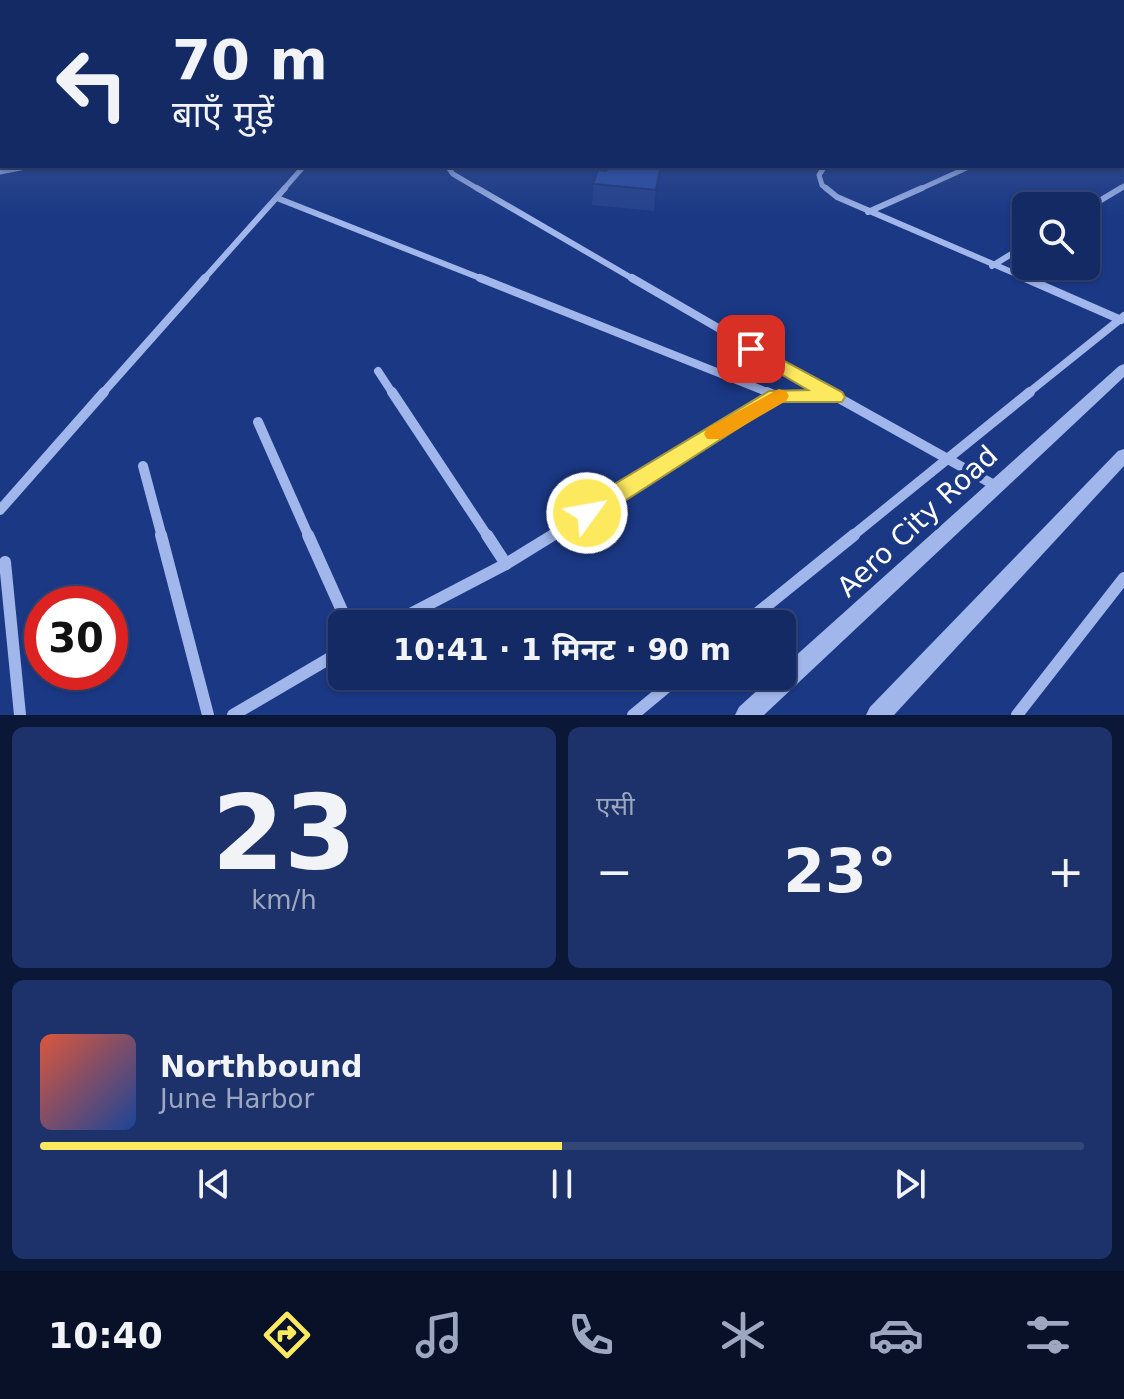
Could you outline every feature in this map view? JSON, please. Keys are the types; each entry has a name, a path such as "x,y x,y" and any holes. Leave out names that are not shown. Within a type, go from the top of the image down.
{"street":[{"path":"0,172 21,168"},
{"path":"0,510 302,168"},
{"path":"448,168 453,174 835,397 996,486"},
{"path":"761,610 1122,319 992,266 837,197 822,185 819,175 824,168"},
{"path":"868,212 967,168"},
{"path":"1100,201 1124,186"},
{"path":"277,198 776,396 835,397"},
{"path":"992,266 1012,254"},
{"name":"Aero City Road","path":"747,715 1124,369"},
{"path":"378,371 506,564"},
{"path":"418,610 506,564 776,396"},
{"path":"258,422 342,610"},
{"path":"878,715 1124,455"},
{"path":"143,466 208,715"},
{"path":"5,562 20,715"},
{"path":"1017,715 1124,578"},
{"path":"233,715 328,659"},
{"path":"633,715 663,690"}],"building":[{"path":"607,168 661,168 656,190 593,184 598,170 606,171"}],"slow traffic":[{"path":"714,434 779,396"}],"route":[{"path":"587,513 776,396 835,397 751,349"}]}
